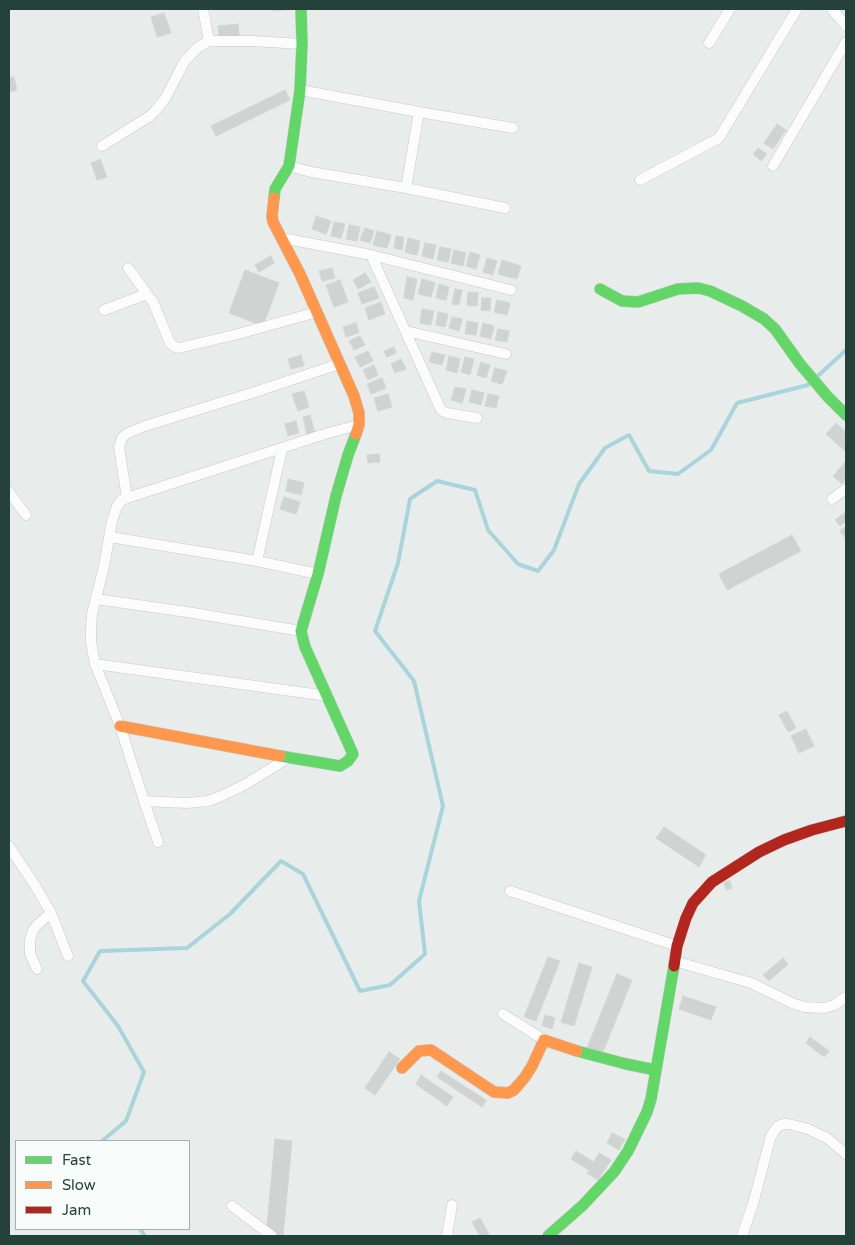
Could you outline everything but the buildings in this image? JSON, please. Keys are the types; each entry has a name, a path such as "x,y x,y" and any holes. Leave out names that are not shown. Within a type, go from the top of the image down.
{"street":[{"path":"203,9 209,41"},
{"path":"120,726 317,763 340,766 351,758 352,750 305,646 301,631 318,574 336,496 359,425 357,405 318,312 273,222 272,207 275,189 289,166 300,90 301,9"},
{"path":"709,43 730,9"},
{"path":"640,180 720,138 797,9"},
{"path":"832,9 846,26"},
{"path":"102,146 150,116 165,99 190,54 209,41 302,44"},
{"path":"773,166 846,42"},
{"path":"300,90 513,128"},
{"path":"406,188 418,112"},
{"path":"289,166 311,172 406,188 505,208"},
{"path":"282,238 371,255 511,290"},
{"path":"371,255 441,410 447,413 477,418"},
{"path":"128,268 153,302 170,343 177,348 238,334 318,312"},
{"path":"600,289 622,301 638,302 678,289 687,287 698,288 710,291 742,306 764,319 779,335 828,398 846,415"},
{"path":"104,310 147,294"},
{"path":"406,331 506,354"},
{"path":"127,498 119,447 122,438 126,434 145,426 339,364"},
{"path":"158,842 120,726 95,664 91,642 90,628 112,521 117,506 122,500 127,498 328,433 359,425"},
{"path":"257,561 282,449"},
{"path":"832,499 846,489"},
{"path":"9,492 26,516"},
{"path":"110,537 257,561 318,574"},
{"path":"96,599 301,631"},
{"path":"95,664 328,696"},
{"path":"144,801 187,803 213,799 246,784 290,757"},
{"path":"548,1236 614,1172 628,1151 647,1112 651,1099 677,946 693,903 712,882 759,852 812,830 846,821"},
{"path":"9,846 36,887 50,913 68,956"},
{"path":"510,891 677,946"},
{"path":"37,969 30,954 30,940 33,930 50,913"},
{"path":"674,960 751,982 792,1004 804,1008 834,1006 846,997"},
{"path":"504,1014 544,1040 626,1064 656,1070"},
{"path":"402,1068 419,1051 431,1050 494,1092 508,1093 514,1090 525,1077 544,1040"},
{"path":"742,1236 753,1204 771,1136 777,1127 789,1124 808,1129 827,1138 846,1154"},
{"path":"447,1236 452,1205"},
{"path":"232,1206 272,1236"}],"waterway":[{"path":"103,1140 126,1121 144,1072 118,1026 83,981 100,951 187,948 230,914 281,861 303,874 360,991 390,985 425,954 419,901 443,806 414,681 375,631 398,563 410,499 437,481 475,490 488,530 518,564 538,571 554,550 579,484 605,448 629,435 649,471 678,474 711,450 737,403 808,385 846,350"},
{"path":"141,1230 145,1236"}],"traffic: fast":[{"path":"274,198 275,189 289,166 300,90 301,9"},
{"path":"600,289 622,301 638,302 678,289 698,288 710,291 742,306 764,319 775,329 800,364 846,415"},
{"path":"280,756 340,766 348,761 353,754 305,647 301,631 318,574 336,496 356,434"},
{"path":"548,1236 583,1205 614,1172 628,1151 647,1112 651,1099 674,966"},
{"path":"577,1051 656,1070"}],"traffic: slow":[{"path":"274,198 273,222 300,274 354,396 359,413 359,425 356,434"},
{"path":"120,726 280,756"},
{"path":"402,1068 419,1051 431,1050 494,1092 508,1093 514,1090 525,1077 544,1040 577,1051"}],"traffic: jam":[{"path":"674,966 677,946 686,918 693,903 712,882 759,852 784,840 846,821"}]}
